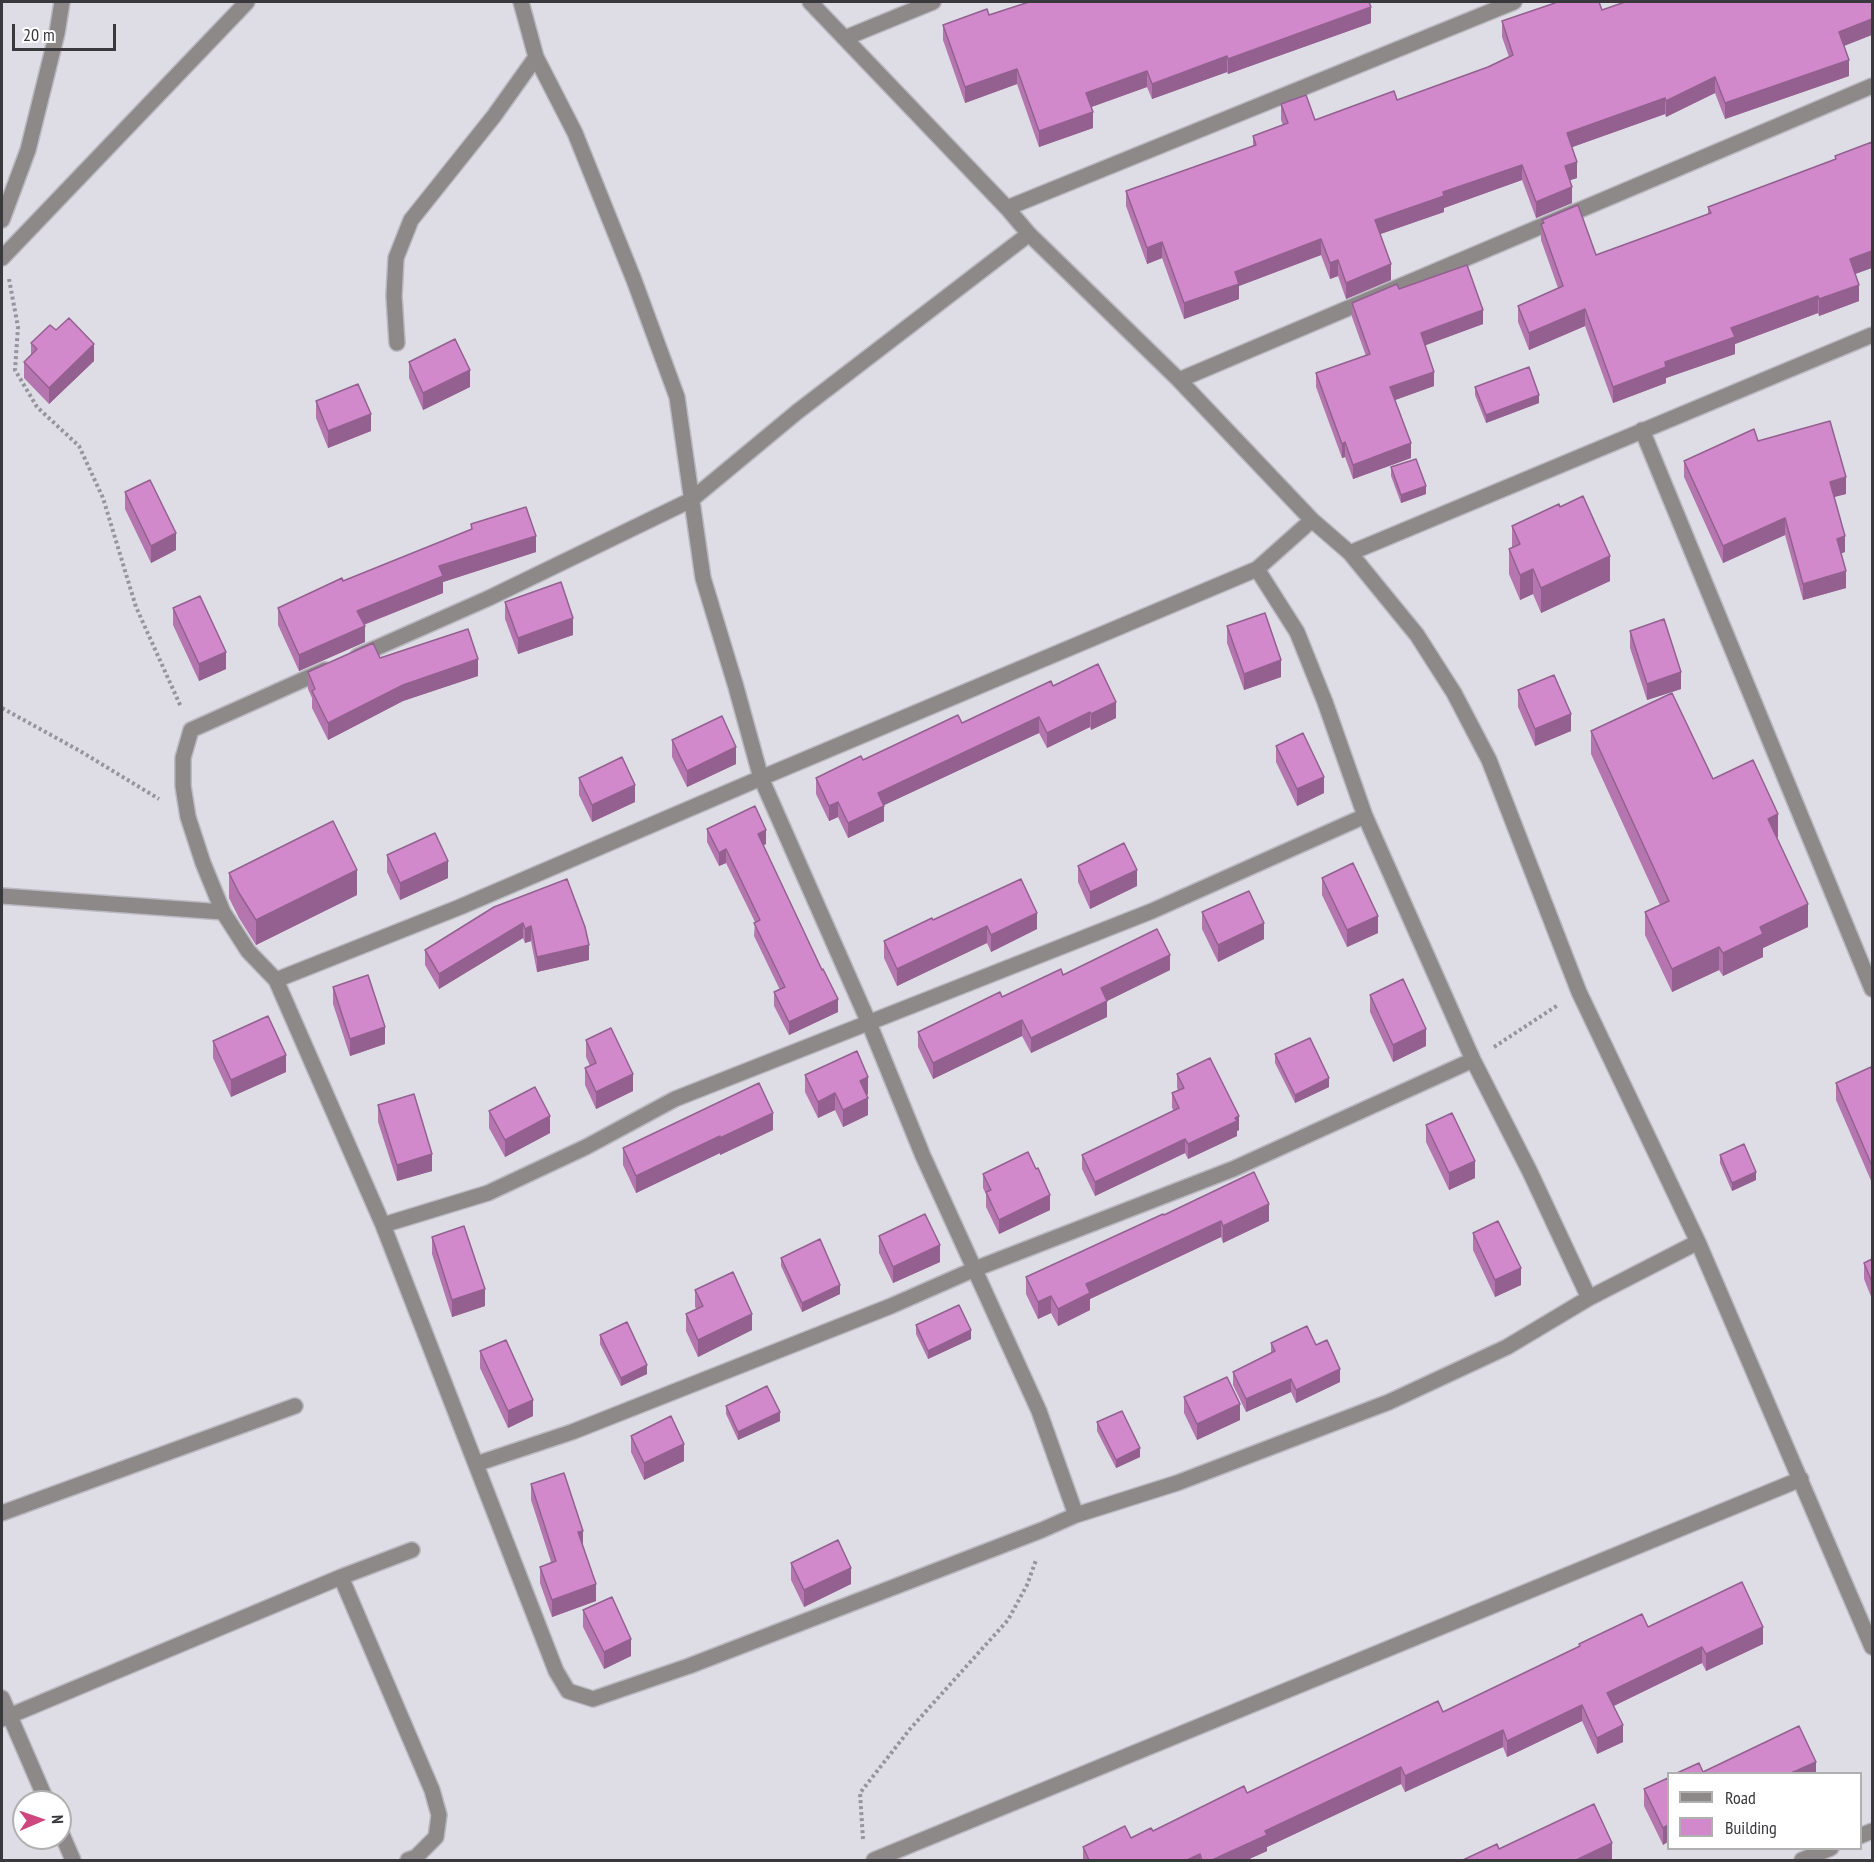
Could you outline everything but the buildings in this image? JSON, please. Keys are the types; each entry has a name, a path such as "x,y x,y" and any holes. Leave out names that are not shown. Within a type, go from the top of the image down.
{"street":[{"path":"2,220 28,150 57,33 62,2"},
{"path":"3,256 248,2"},
{"path":"520,2 536,57 575,133 630,270 677,397 703,578 761,777 869,1023 923,1156 1039,1411 1076,1515"},
{"path":"810,2 1007,208 1029,234 1179,380 1312,520 1350,553 1417,635 1454,693 1484,750 1579,992 1698,1242 1872,1647"},
{"path":"845,38 933,2"},
{"path":"1007,208 1514,2"},
{"path":"397,343 394,296 396,258 411,220 494,116 536,57"},
{"path":"1179,380 1872,86"},
{"path":"1029,234 796,412 691,500 489,598 191,730 183,758 183,786 189,817 203,863 223,912 248,951 276,980 383,1225 556,1671 568,1691 593,1699 689,1666 1076,1515 1176,1483 1389,1402 1507,1347 1589,1298 1698,1242"},
{"path":"1350,553 1872,335"},
{"path":"1642,430 1871,982"},
{"path":"276,980 460,907 761,777 1257,569 1312,520"},
{"path":"1257,569 1297,632 1325,702 1365,816 1473,1060 1530,1172 1589,1298"},
{"path":"383,1225 488,1193 586,1147 675,1099 1152,911 1365,816"},
{"path":"2,896 223,912"},
{"path":"476,1464 572,1432 891,1306 975,1269 1233,1169 1473,1060"},
{"path":"2,1513 295,1406"},
{"path":"869,1855 1801,1479"},
{"path":"5,1717 341,1577 412,1550"},
{"path":"341,1577 432,1790 439,1815 435,1837 416,1857 408,1860"},
{"path":"2,1698 5,1717 41,1790"},
{"path":"1802,1860 1826,1850"}],"path":[{"path":"3,256 18,327 15,370 37,406 79,446 104,498 136,607 191,730"},
{"path":"2,708 80,751 189,817"},
{"path":"1473,1060 1579,992"},
{"path":"869,1855 860,1793 910,1729 1008,1620 1027,1586 1042,1530"}]}
